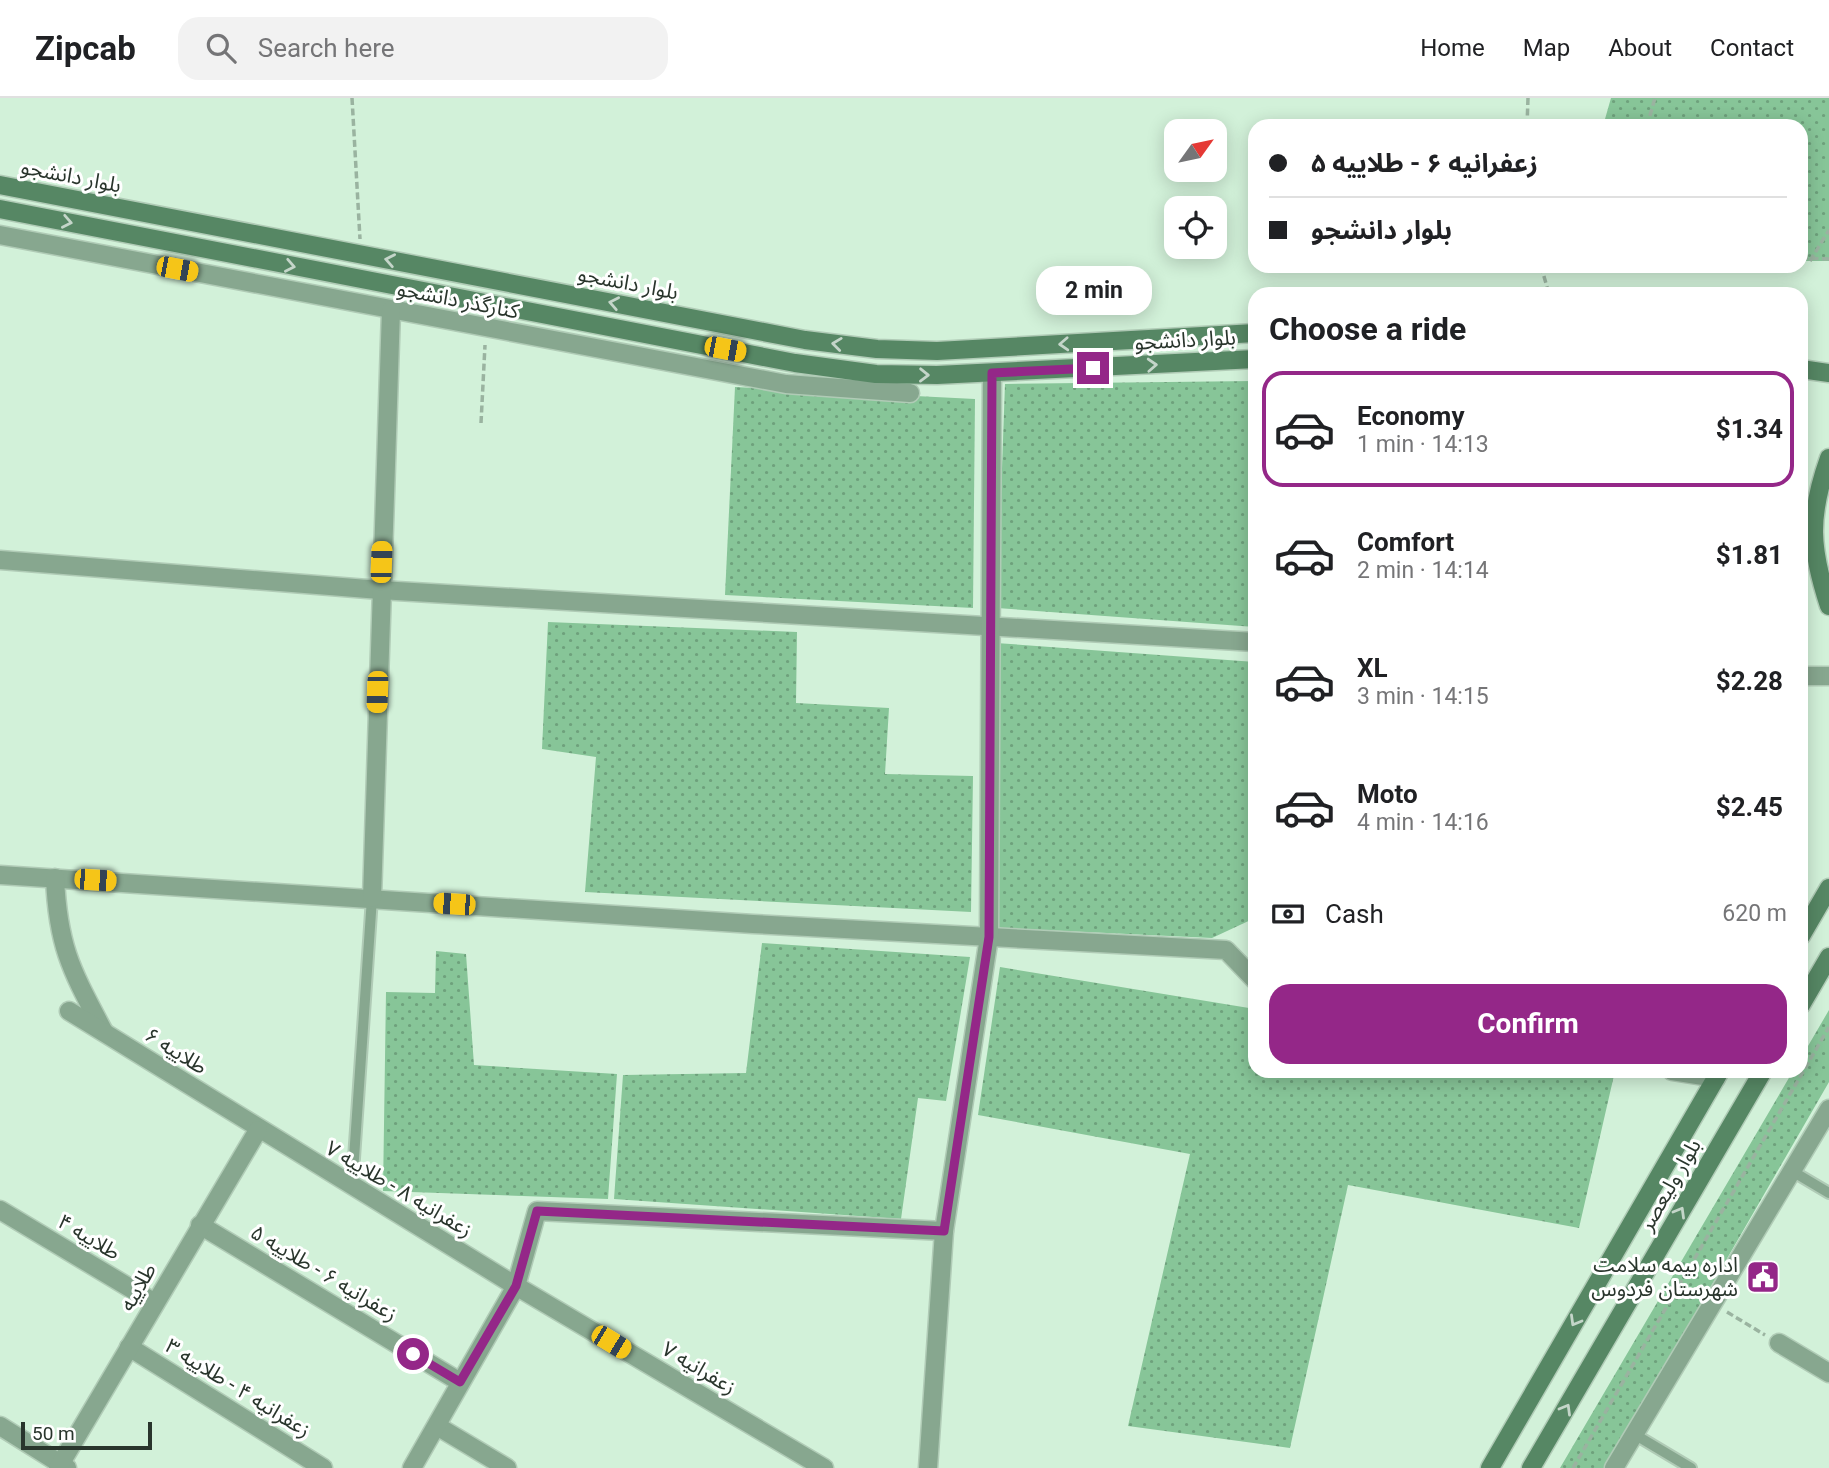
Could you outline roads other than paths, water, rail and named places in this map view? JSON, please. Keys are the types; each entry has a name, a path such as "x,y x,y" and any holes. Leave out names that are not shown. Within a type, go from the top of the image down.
{"main road":[{"name":"بلوار دانشجو","path":"0,185 805,340 877,349 950,350 1248,333"},
{"name":"بلوار دانشجو","path":"0,209 795,363 876,374 992,373 1248,359"},
{"path":"1808,370 1829,373"},
{"path":"1814,561 1813,509 1829,458"},
{"path":"1808,550 1829,606"},
{"path":"1808,924 1829,888"},
{"path":"1808,994 1829,957"},
{"name":"بلوار ولیعصر","path":"1490,1468 1716,1078"},
{"name":"بلوار ولیعصر","path":"1531,1468 1759,1078"}],"street":[{"name":"کنارگذر دانشجو","path":"0,234 786,384 911,393"},
{"path":"372,898 391,310"},
{"path":"928,1468 944,1231 989,937 992,373"},
{"path":"0,560 380,590 1248,642"},
{"path":"1808,676 1829,676"},
{"path":"0,874 1226,950 1248,974"},
{"path":"55,878 57,919 63,949 106,1034"},
{"name":"طلاییه ۶","path":"69,1011 258,1130"},
{"path":"1614,1468 1829,1109"},
{"name":"زعفرانیه ۸ - طلاییه ۷","path":"258,1130 516,1286"},
{"name":"طلاییه","path":"62,1467 129,1347 258,1130"},
{"name":"طلاییه ۴","path":"0,1210 155,1303"},
{"path":"412,1468 516,1286 537,1211 944,1231"},
{"name":"زعفرانیه ۶ - طلاییه ۵","path":"200,1225 460,1382"},
{"name":"زعفرانیه ۷","path":"516,1286 824,1468"},
{"path":"1779,1343 1829,1373"},
{"name":"زعفرانیه ۴ - طلاییه ۳","path":"129,1347 323,1468"},
{"path":"0,1426 62,1467"},
{"path":"437,1426 507,1468"}],"lane":[{"path":"352,1186 372,898"},
{"path":"1792,1171 1829,1193"},
{"path":"1634,1434 1691,1468"}],"place":[{"name":"اداره بیمه سلامت شهرستان فردوس","path":"1763,1277"}]}
